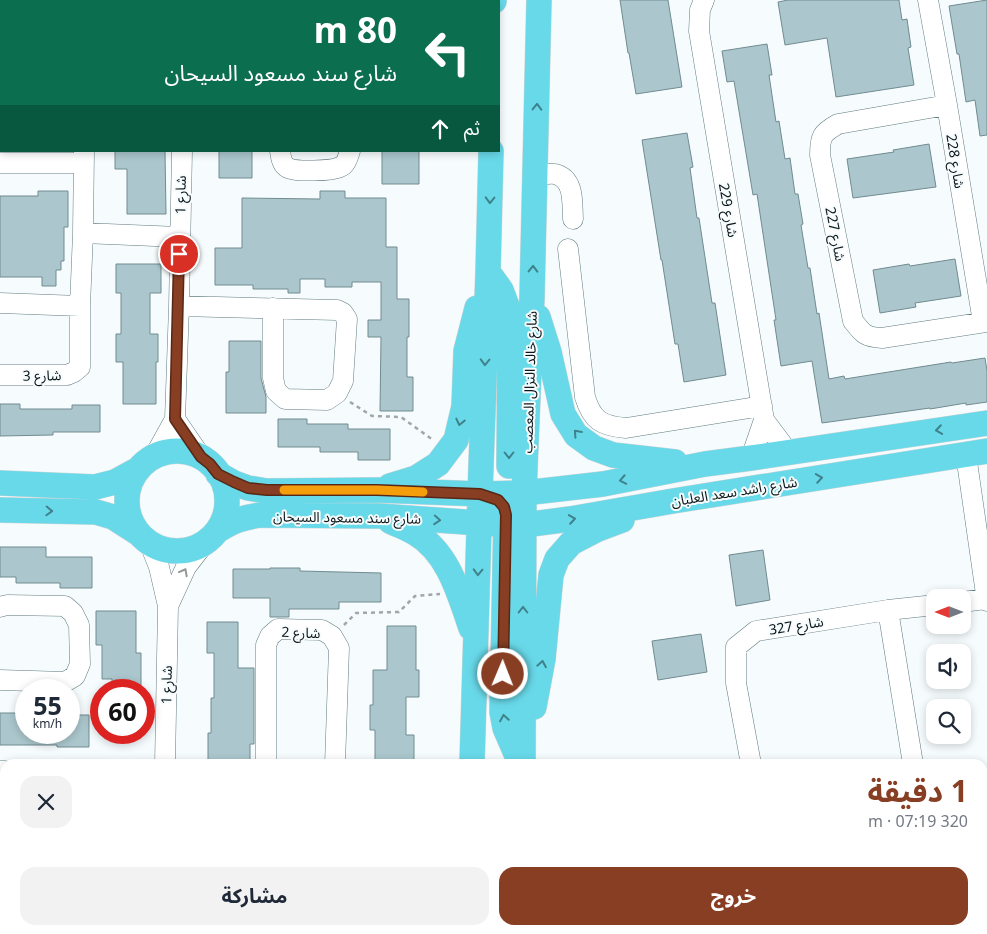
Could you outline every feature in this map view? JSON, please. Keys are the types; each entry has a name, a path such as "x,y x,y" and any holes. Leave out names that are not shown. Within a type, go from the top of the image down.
{"main road":[{"name":"شارع خالد النزال المعصب","path":"522,759 515,525 532,297 539,0"},
{"path":"472,759 491,152"},
{"path":"377,490 416,478 438,464 456,440 464,406 466,351 488,272"},
{"path":"488,272 501,290 510,314 517,493"},
{"path":"532,297 549,352 563,414 576,434 594,448 614,455 705,464"},
{"path":"480,494 517,493 603,484 705,464 987,423"},
{"path":"0,483 95,486 114,482 169,452 185,452 210,466 224,488 226,502 224,517 212,536 193,548 178,551 164,550 113,517 96,512 0,510"},
{"name":"شارع راشد سعد العلبان","path":"480,523 515,525 570,519 976,453"},
{"path":"144,538 130,519 126,502 129,485 146,463"},
{"name":"شارع سند مسعود السيحان","path":"210,466 234,482 248,488 267,490 377,490 480,494"},
{"path":"480,494 498,500 504,507 506,515 515,525"},
{"path":"523,759 543,659 551,575 557,559 571,543 598,529 673,501"},
{"name":"شارع سند مسعود السيحان","path":"212,536 233,521 260,515 379,516 480,523"},
{"path":"379,516 416,534 429,544 445,563 458,592 476,642"}],"street":[{"name":"شارع 228","path":"928,0 985,322"},
{"name":"شارع 229","path":"700,3 699,31 763,413 752,458"},
{"name":"شارع 227","path":"947,105 838,124 827,130 820,141 820,155 853,321 862,332 870,337 882,338 985,322"},
{"name":"شارع 1","path":"146,463 175,419 182,152"},
{"path":"280,152 283,164 290,170 318,171 340,167 346,161 350,152"},
{"name":"شارع 3","path":"0,162 84,157 80,367 67,375 0,375"},
{"path":"535,175 555,174 569,184 572,192 573,219"},
{"path":"84,233 179,237"},
{"path":"568,249 584,397 589,410 599,421 612,427 626,428 763,413"},
{"path":"0,303 80,306"},
{"path":"179,306 273,308 337,310 343,313 348,319 343,382 337,393 327,400 285,399 276,391 273,378 273,308"},
{"name":"شارع 229","path":"763,413 788,452"},
{"path":"175,419 210,466"},
{"path":"971,601 987,600 976,453"},
{"name":"شارع 1","path":"168,606 186,568 212,536"},
{"name":"شارع 1","path":"144,538 159,567 168,606 165,759"},
{"path":"0,607 7,605 64,606 73,613 79,625 80,664 75,676 65,682 0,680"},
{"name":"شارع 327","path":"750,759 736,683 736,647 756,631 926,605"},
{"path":"888,610 912,759"},
{"name":"شارع 2","path":"266,759 266,645 270,636 278,629 322,630 332,636 339,648 335,759"}],"path":[{"path":"337,393 372,416 401,417 448,451"},
{"path":"332,636 356,613 399,612 415,596 458,592"}],"building":[{"path":"620,0 668,0 682,87 636,94"},
{"path":"788,0 899,0 902,20 907,19 911,47 908,48 914,85 836,97 827,38 785,45 778,2"},
{"path":"987,0 987,135 980,136 975,100 966,102 949,6"},
{"path":"767,44 772,75 769,75 776,122 779,121 785,159 790,158 795,194 798,194 808,268 810,268 817,314 819,313 829,379 844,376 845,379 985,358 987,402 966,405 966,403 822,423 812,361 781,366 757,194 753,195 734,81 727,82 722,51"},
{"path":"687,133 693,167 690,168 697,218 699,218 712,303 715,303 726,375 684,382 678,344 675,344 642,140"},
{"path":"929,144 936,187 853,198 847,159 894,152 893,150"},
{"path":"115,152 165,152 166,214 127,214 127,169 115,169"},
{"path":"219,152 252,152 252,178 219,178"},
{"path":"382,152 419,152 419,184 382,184"},
{"path":"38,191 68,191 68,227 64,227 64,261 61,261 61,270 56,270 56,286 42,286 42,277 0,277 0,196 38,196"},
{"path":"320,191 345,191 345,198 386,198 386,247 397,247 397,299 409,299 407,377 413,377 413,411 380,411 381,337 368,337 368,320 381,320 381,282 352,282 352,287 325,287 325,279 300,279 300,293 288,293 288,289 253,289 253,285 215,285 215,248 242,248 242,198 320,199"},
{"path":"955,259 961,296 915,303 916,307 880,313 873,270"},
{"path":"116,264 161,264 161,293 150,293 150,334 158,334 156,404 123,404 123,362 116,362 116,334 121,334 121,293 116,293"},
{"path":"229,341 261,341 261,378 266,397 266,413 226,413 226,372 229,372"},
{"path":"0,404 20,404 20,409 72,409 72,405 100,405 100,432 53,432 53,435 0,436"},
{"path":"278,419 307,419 307,424 348,424 348,429 390,429 390,460 358,460 358,452 320,452 320,447 278,447"},
{"path":"0,547 46,547 46,557 92,557 92,588 60,588 60,583 16,583 16,577 0,577"},
{"path":"763,550 770,600 736,606 729,555"},
{"path":"300,568 300,571 381,573 381,602 339,602 339,609 289,609 289,617 270,617 270,598 233,598 233,569"},
{"path":"96,611 136,611 136,653 141,653 141,679 102,679 102,645 96,645"},
{"path":"207,622 238,622 238,668 254,668 254,744 250,744 250,759 208,759 208,733 211,733 211,698 214,698 214,653 207,653"},
{"path":"387,626 416,626 416,670 419,670 419,697 406,697 406,735 414,735 414,759 375,759 375,730 370,730 370,705 373,705 373,670 387,670"},
{"path":"701,634 707,672 658,680 652,641"},
{"path":"0,713 15,713 15,744 80,744 80,715 89,715 89,747 0,745"}],"slow traffic":[{"path":"284,490 423,492"}],"route":[{"path":"179,254 175,419 201,457 218,474 248,488 267,490 377,490 480,494 498,500 504,507 506,515 503,674"}]}
